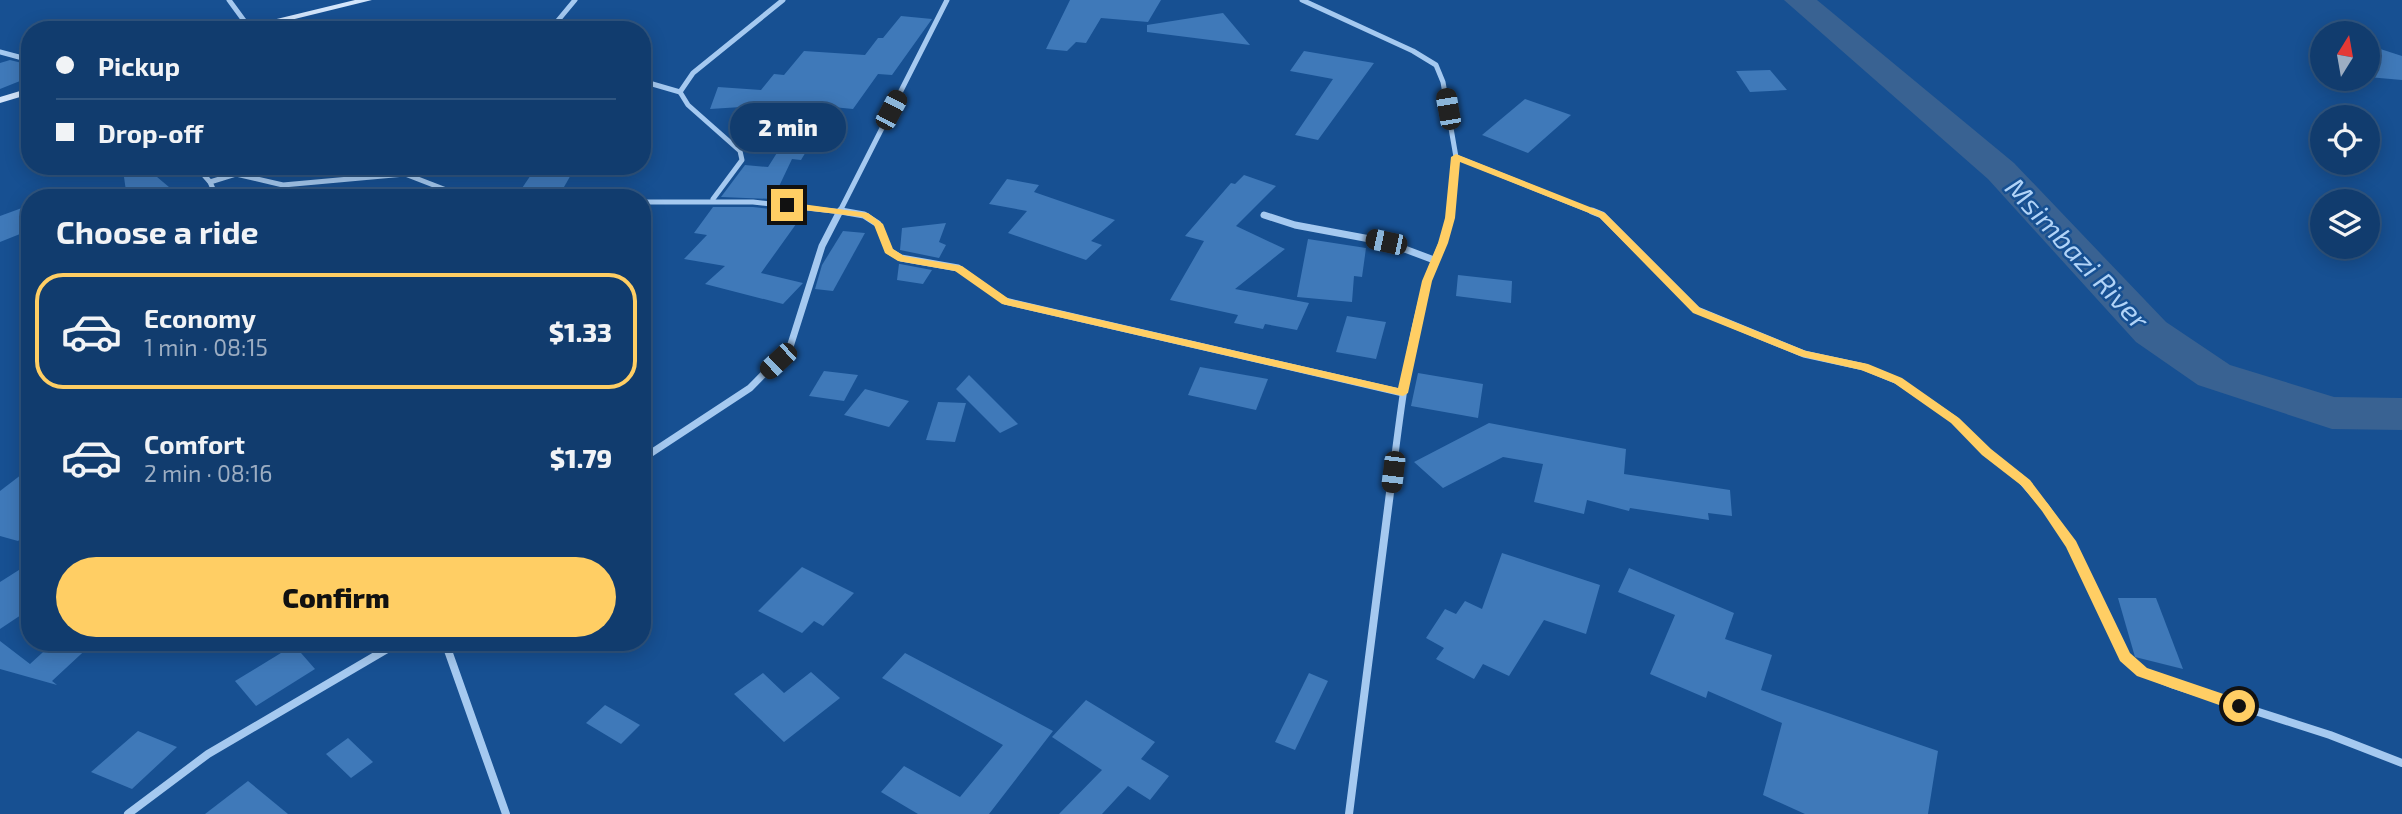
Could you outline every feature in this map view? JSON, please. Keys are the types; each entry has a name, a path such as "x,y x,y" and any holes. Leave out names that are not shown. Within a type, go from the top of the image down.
{"street":[{"path":"229,0 244,21"},
{"path":"271,21 367,0"},
{"path":"558,21 575,0"},
{"path":"680,92 693,74 783,0"},
{"path":"651,453 750,388 790,347 822,246 947,0"},
{"path":"1302,0 1413,51 1436,65 1443,82 1456,157 1450,218 1427,281 1403,393 1349,814"},
{"path":"0,52 21,58"},
{"path":"651,84 680,92 688,105 730,139 740,151 741,160 735,172 713,200"},
{"path":"0,100 21,95"},
{"path":"1456,157 1602,215 1697,310 1804,354 1864,367 1898,380 1955,420 1987,452 2026,483 2046,508 2071,545 2125,657 2142,672 2174,685 2330,735 2402,763"},
{"path":"204,175 213,189"},
{"path":"210,182 233,175"},
{"path":"240,175 283,185 394,175"},
{"path":"408,175 444,189"},
{"path":"651,202 713,200 864,215 878,224 888,251 901,258 958,268 1005,302 1403,393"},
{"path":"1264,215 1295,225 1386,242 1434,260"},
{"path":"128,814 208,754 384,651"},
{"path":"448,651 506,814"}],"building":[{"path":"1070,0 1161,0 1148,22 1101,18 1086,43 1076,42 1067,51 1046,49"},
{"path":"1223,13 1250,45 1147,32 1147,25"},
{"path":"901,16 932,19 892,75 878,74 853,109 833,107 801,160 792,159 773,199 721,197 745,165 768,167 794,126 745,119 757,106 710,109 718,87 761,90 774,74 784,75 804,51 865,55"},
{"path":"2380,49 2402,56 2402,80 2380,78"},
{"path":"1304,51 1374,63 1318,140 1295,135 1333,79 1290,71"},
{"path":"10,60 21,63 21,81 0,89 0,63"},
{"path":"1770,70 1787,90 1750,92 1736,71"},
{"path":"1525,99 1571,115 1528,153 1482,135"},
{"path":"124,175 155,175 171,189 126,189"},
{"path":"531,175 571,175 563,189 521,189"},
{"path":"1244,175 1276,186 1236,226 1285,249 1235,289 1309,303 1297,330 1265,324 1263,329 1234,323 1238,315 1170,300 1204,241 1185,236 1231,183 1235,184"},
{"path":"1007,179 1039,185 1034,192 1115,220 1091,241 1102,245 1086,260 1008,233 1027,211 989,204"},
{"path":"713,207 753,207 804,213 761,273 803,283 783,304 705,284 725,266 684,259 707,235 694,233"},
{"path":"21,208 21,234 0,242 0,216"},
{"path":"946,223 939,242 946,245 939,258 900,250 902,228"},
{"path":"843,231 865,233 833,291 815,289 822,265"},
{"path":"1308,239 1366,248 1362,277 1354,276 1352,302 1297,297"},
{"path":"899,264 932,270 923,284 897,280"},
{"path":"1458,275 1512,281 1511,303 1456,296"},
{"path":"1347,316 1386,322 1376,359 1336,352"},
{"path":"1200,367 1268,379 1256,410 1188,395"},
{"path":"824,371 858,375 844,401 809,396"},
{"path":"1418,373 1483,384 1478,418 1411,406"},
{"path":"969,375 1018,424 1000,433 956,389"},
{"path":"865,389 909,401 889,427 844,415"},
{"path":"938,402 966,403 955,442 926,440"},
{"path":"1489,423 1626,449 1624,474 1730,490 1732,516 1708,513 1709,520 1630,508 1629,511 1587,500 1584,514 1534,502 1543,464 1503,457 1443,488 1414,462"},
{"path":"21,475 21,538 18,541 0,536 0,491"},
{"path":"1502,553 1600,585 1586,634 1544,620 1509,676 1483,664 1474,679 1436,659 1444,648 1426,638 1445,609 1456,614 1465,601 1482,609"},
{"path":"802,567 854,593 823,626 814,621 802,633 758,611"},
{"path":"1629,568 1734,613 1725,639 1772,655 1761,690 1938,751 1928,814 1805,814 1763,795 1782,723 1708,691 1706,698 1650,674 1675,615 1618,592"},
{"path":"21,569 21,615 0,629 0,582"},
{"path":"2118,598 2156,598 2183,669 2135,657"},
{"path":"0,641 30,664 44,651 84,651 52,681 57,685 0,669"},
{"path":"284,651 299,651 315,669 256,706 235,681"},
{"path":"905,653 1053,731 989,814 918,814 881,792 904,766 960,797 1003,745 882,678"},
{"path":"811,672 840,698 784,742 734,694 763,673 784,693"},
{"path":"1309,673 1328,681 1295,750 1275,742"},
{"path":"1086,700 1155,742 1141,759 1169,776 1150,800 1128,786 1102,814 1059,814 1102,770 1052,737"},
{"path":"605,705 640,725 621,744 586,723"},
{"path":"138,731 177,747 132,789 91,772"},
{"path":"348,738 373,762 351,778 326,754"},
{"path":"248,781 288,814 205,814"}],"waterway":[{"name":"Msimbazi River","path":"1799,0 2001,171 2151,332 2214,375 2332,413 2402,414"}],"route":[{"path":"787,205 851,212 873,219 878,224 888,251 901,258 936,262 958,268 1005,302 1403,393 1427,281 1450,218 1456,157 1602,215 1666,282 1697,310 1804,354 1864,367 1898,380 1955,420 1987,452 2026,483 2071,545 2125,657 2142,672 2239,706"}]}
